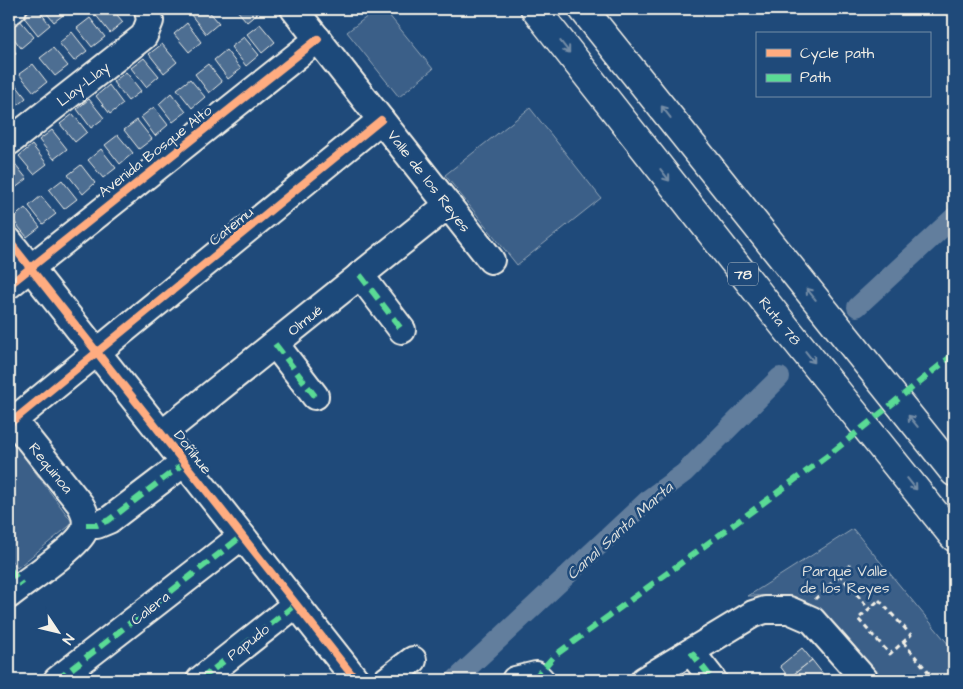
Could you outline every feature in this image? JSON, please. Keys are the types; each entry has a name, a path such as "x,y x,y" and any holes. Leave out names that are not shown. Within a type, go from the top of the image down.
{"highway":[{"name":"Ruta 78","path":"535,9 776,315 954,536"},
{"name":"78","path":"583,9 954,472"}],"street":[{"path":"9,12 12,9"},
{"name":"Valle de los Reyes","path":"294,9 491,260"},
{"name":"Llay-Llay","path":"9,142 144,36 149,15"},
{"name":"Avenida Bosque Alto","path":"9,285 318,40"},
{"name":"Catemu","path":"10,420 98,353 381,120"},
{"name":"Olmué","path":"162,434 448,205"},
{"name":"Doñihue","path":"9,241 356,680"},
{"path":"360,276 402,330"},
{"path":"274,344 316,396"},
{"name":"Requinoa","path":"10,420 80,504 86,518 86,525"},
{"path":"13,582 76,542 86,525 97,525 109,520 184,463"},
{"name":"Calera","path":"57,680 242,536"},
{"name":"Papudo","path":"200,680 296,604"},
{"path":"644,680 753,614 765,610 783,609 801,614 821,628 865,680"},
{"path":"691,652 714,680"},
{"path":"387,680 413,660"}],"path":[{"path":"801,614 851,564"},
{"path":"840,574 869,609"},
{"path":"879,600 911,635 902,642 890,654 858,619 879,600"},
{"path":"902,642 935,680"}],"green space":[{"path":"377,9 384,9 433,69 399,97 347,32"},
{"path":"530,108 601,198 517,265 445,175"},
{"path":"9,437 73,523 17,568 9,557"},
{"name":"Parque Valle de los Reyes","path":"853,529 954,651 954,680 882,680 836,625 815,606 792,597 748,596"}],"building":[{"path":"32,9 38,9 50,25 38,35 23,16"},
{"path":"43,9 64,9 67,12 54,22"},
{"path":"102,9 112,9 123,22 110,33 95,14"},
{"path":"199,9 207,9 219,23 206,34 191,15"},
{"path":"236,9 263,9 247,22"},
{"path":"90,18 105,37 92,47 77,28"},
{"path":"19,19 34,37 21,48 9,32 9,27"},
{"path":"187,23 201,42 189,52 174,34"},
{"path":"260,24 275,42 262,53 247,34"},
{"path":"72,32 87,51 74,61 59,43"},
{"path":"244,37 259,55 246,66 231,47"},
{"path":"9,44 16,53 9,58"},
{"path":"162,44 177,62 164,73 149,54"},
{"path":"53,48 68,66 55,76 40,58"},
{"path":"226,50 241,69 228,79 214,60"},
{"path":"144,58 159,76 146,87 131,68"},
{"path":"33,64 47,82 34,92 19,74"},
{"path":"208,64 222,82 209,93 195,74"},
{"path":"126,72 141,91 128,101 113,82"},
{"path":"9,76 26,98 13,109 9,103"},
{"path":"190,79 205,97 192,108 177,89"},
{"path":"109,85 123,104 110,114 96,96"},
{"path":"171,93 186,112 173,122 159,104"},
{"path":"89,99 104,118 91,128 77,109"},
{"path":"154,107 168,125 155,136 141,117"},
{"path":"73,114 87,132 75,142 60,124"},
{"path":"137,120 152,139 139,149 124,130"},
{"path":"52,130 67,149 54,159 39,140"},
{"path":"118,135 133,153 120,164 105,145"},
{"path":"32,145 47,164 34,174 19,156"},
{"path":"101,149 116,168 103,178 88,160"},
{"path":"12,160 27,179 14,189 9,183 9,163"},
{"path":"81,165 95,183 83,194 68,175"},
{"path":"62,180 77,199 64,209 49,190"},
{"path":"41,196 56,214 43,224 29,206"},
{"path":"25,208 40,227 27,237 12,219"},
{"path":"802,648 812,660 789,678 780,666"},
{"path":"812,660 823,674 816,680 791,680 789,678"}],"waterway":[{"name":"Canal Santa Marta","path":"857,307 954,217"},
{"name":"Canal Santa Marta","path":"455,680 650,498 684,473 780,377"}],"marked path":[{"path":"9,12 13,9"},
{"path":"360,275 402,330"},
{"path":"275,344 315,396"},
{"path":"533,680 554,656 830,454 954,354"},
{"path":"86,525 97,525 109,520 184,463"},
{"path":"57,680 242,536"},
{"path":"9,568 22,585"},
{"path":"200,680 296,604"},
{"path":"691,652 713,680"}],"cycle path":[{"path":"9,285 318,39"},
{"path":"9,424 381,120"},
{"path":"9,241 356,680"}]}
